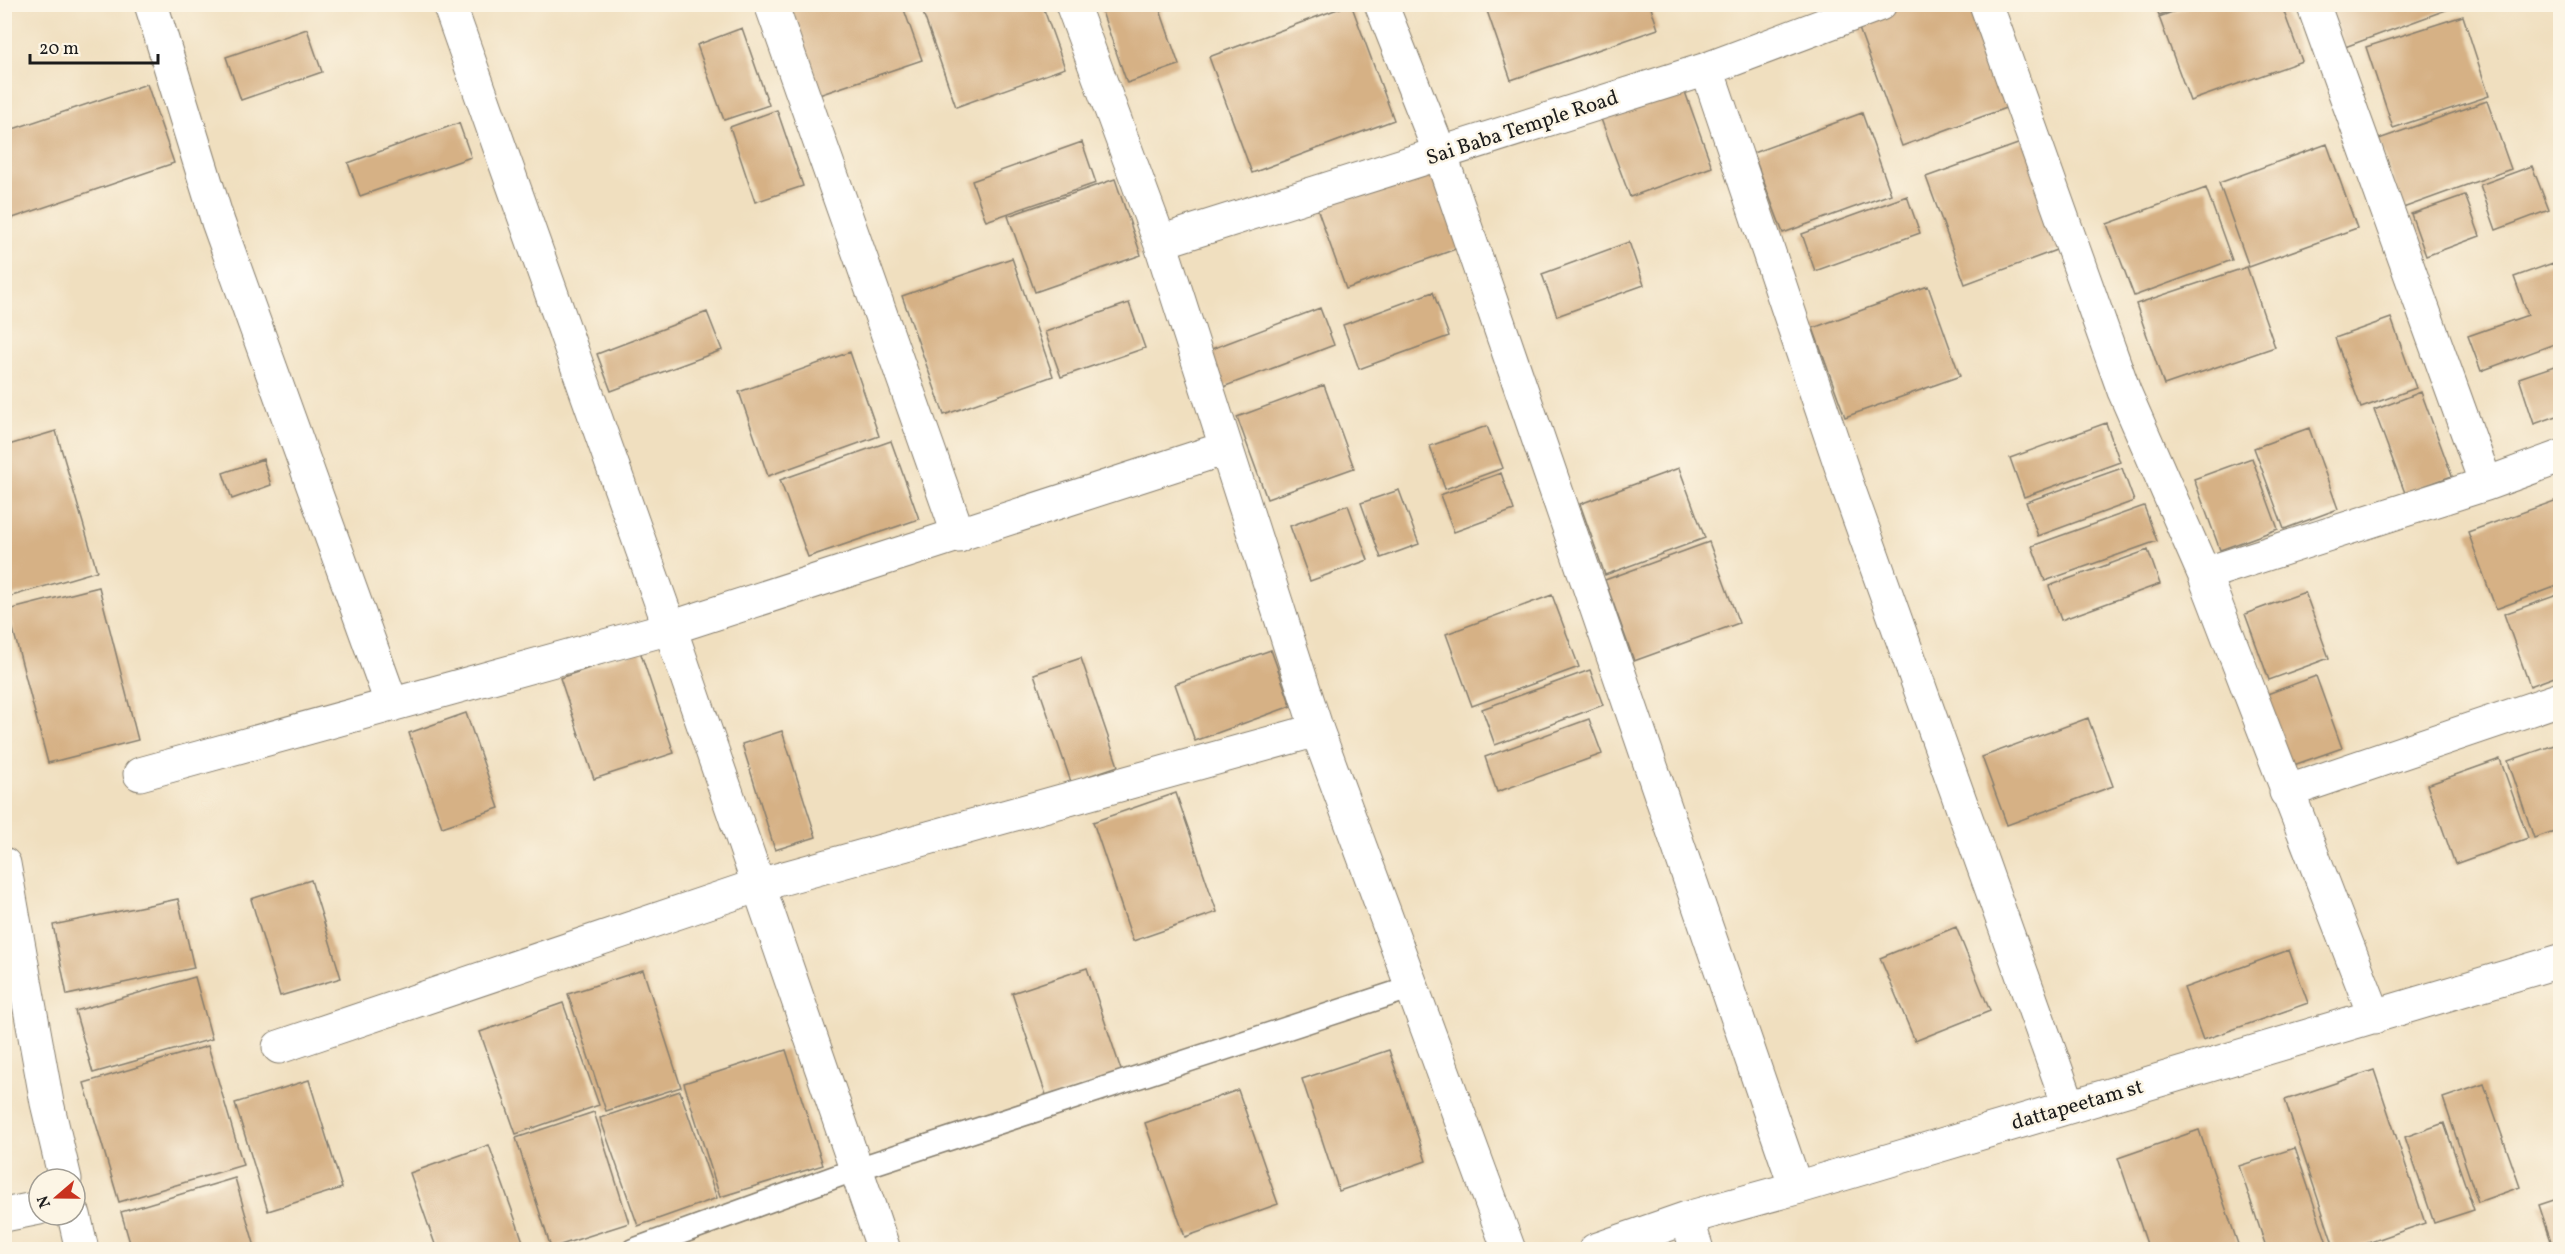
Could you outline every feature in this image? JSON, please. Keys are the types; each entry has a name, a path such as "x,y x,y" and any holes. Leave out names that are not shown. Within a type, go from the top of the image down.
{"street":[{"path":"151,4 218,222 392,705"},
{"path":"449,4 670,628 884,1250"},
{"path":"771,4 959,536"},
{"path":"1072,4 1160,242 1317,730 1509,1250"},
{"path":"1381,4 1440,153 1796,1188"},
{"name":"Sai Baba Temple Road","path":"1160,242 1707,69 1880,4"},
{"path":"1986,4 2124,391 2204,574 2286,792 2375,1017"},
{"path":"2313,4 2486,484"},
{"path":"1707,69 1848,487 2069,1106"},
{"path":"140,774 670,628 1226,448"},
{"path":"2204,574 2486,484 2560,457"},
{"path":"2286,792 2560,699"},
{"path":"279,1047 759,885 1317,730"},
{"path":"4,864 46,1103 62,1167"},
{"name":"dattapeetam st","path":"1595,1250 1687,1218 1796,1188 2560,961"},
{"path":"4,1215 27,1210"},
{"path":"1687,1218 1697,1250"},
{"path":"77,1227 82,1250"}],"lane":[{"path":"633,1250 857,1169 1413,987"}],"building":[{"path":"807,4 902,4 922,60 816,96 787,11"},
{"path":"920,4 1042,4 1065,68 956,107"},
{"path":"1114,4 1158,4 1179,65 1127,83 1101,9"},
{"path":"1351,4 1394,120 1252,173 1209,57"},
{"path":"1909,4 1974,4 2011,106 1902,146 1857,23"},
{"path":"2155,4 2187,4 2187,5 2159,15"},
{"path":"2194,4 2281,4 2302,61 2190,101 2159,17"},
{"path":"2330,4 2453,4 2454,7 2345,47"},
{"path":"1485,5 1650,5 1658,29 1511,80"},
{"path":"2463,16 2489,96 2393,128 2366,47"},
{"path":"742,28 769,105 724,120 697,45"},
{"path":"307,29 322,72 241,100 226,57"},
{"path":"147,84 174,163 4,221 4,132"},
{"path":"1684,89 1712,167 1630,197 1601,119"},
{"path":"2487,101 2511,169 2403,208 2379,139"},
{"path":"777,110 803,186 755,202 730,127"},
{"path":"1862,113 1891,194 1783,233 1753,153"},
{"path":"459,123 471,157 360,196 348,163"},
{"path":"2029,140 2067,246 1965,284 1926,177"},
{"path":"1082,142 1096,183 986,221 972,181"},
{"path":"2327,144 2357,228 2249,267 2219,183"},
{"path":"2532,166 2549,210 2496,230 2480,185"},
{"path":"1431,167 1461,247 1346,289 1317,208"},
{"path":"1115,179 1141,255 1035,292 1008,216"},
{"path":"2206,188 2232,260 2134,296 2107,224"},
{"path":"2465,195 2480,236 2426,256 2411,214"},
{"path":"1907,196 1920,233 1815,271 1802,234"},
{"path":"1629,242 1644,285 1557,316 1542,274"},
{"path":"1012,258 1053,376 944,415 902,296"},
{"path":"2553,263 2560,285 2560,342 2481,371 2468,336 2528,315 2514,277"},
{"path":"2247,267 2275,347 2164,385 2136,304"},
{"path":"1928,286 1960,376 1845,417 1813,328"},
{"path":"1433,292 1449,336 1359,369 1343,325"},
{"path":"1129,303 1145,348 1061,377 1045,332"},
{"path":"1320,308 1334,345 1223,387 1209,350"},
{"path":"707,312 722,350 611,391 597,354"},
{"path":"2391,318 2416,388 2361,408 2335,338"},
{"path":"850,352 879,436 768,476 739,392"},
{"path":"2560,364 2560,415 2534,424 2519,378"},
{"path":"1324,385 1354,468 1267,499 1237,417"},
{"path":"2421,392 2452,476 2405,493 2374,410"},
{"path":"2106,423 2120,462 2024,497 2010,458"},
{"path":"1487,426 1503,468 1445,489 1430,446"},
{"path":"2309,428 2338,509 2284,529 2254,448"},
{"path":"56,431 97,571 5,598 5,446"},
{"path":"891,441 919,519 808,557 780,480"},
{"path":"2252,458 2278,529 2220,550 2194,479"},
{"path":"263,459 271,485 232,499 223,473"},
{"path":"1679,468 1705,538 1605,575 1580,504"},
{"path":"2122,468 2134,501 2038,536 2026,502"},
{"path":"1501,473 1514,510 1454,532 1440,495"},
{"path":"1399,490 1419,544 1381,558 1361,503"},
{"path":"2560,499 2560,585 2496,609 2468,532"},
{"path":"1348,505 1368,560 1310,581 1290,526"},
{"path":"2144,506 2157,541 2045,581 2032,546"},
{"path":"1709,542 1739,623 1634,661 1605,580"},
{"path":"2148,550 2160,584 2061,620 2049,586"},
{"path":"99,587 138,740 48,763 8,610"},
{"path":"2305,592 2329,658 2269,680 2245,614"},
{"path":"2560,594 2560,675 2530,686 2504,614"},
{"path":"1552,595 1579,667 1472,706 1446,634"},
{"path":"1271,650 1291,706 1195,741 1175,684"},
{"path":"640,651 674,753 594,779 560,678"},
{"path":"1081,658 1118,766 1071,782 1034,674"},
{"path":"1590,670 1603,705 1495,745 1482,709"},
{"path":"2316,676 2342,748 2288,767 2262,696"},
{"path":"466,713 499,808 442,827 409,733"},
{"path":"2088,718 2113,786 2007,825 1982,757"},
{"path":"1589,719 1602,754 1497,792 1485,757"},
{"path":"782,731 816,837 775,850 742,744"},
{"path":"2560,743 2560,829 2534,838 2508,761"},
{"path":"2500,759 2528,838 2455,864 2427,785"},
{"path":"1176,793 1217,912 1133,941 1093,822"},
{"path":"311,880 341,978 280,996 251,899"},
{"path":"178,899 194,968 67,995 53,925"},
{"path":"1956,927 1990,1011 1915,1041 1880,958"},
{"path":"2289,950 2308,1003 2203,1040 2184,988"},
{"path":"1087,968 1122,1073 1047,1098 1012,993"},
{"path":"643,970 681,1087 606,1111 568,994"},
{"path":"195,977 212,1039 93,1073 75,1011"},
{"path":"563,1003 599,1105 516,1134 480,1032"},
{"path":"208,1046 243,1165 119,1202 84,1083"},
{"path":"786,1050 823,1165 720,1197 684,1083"},
{"path":"1389,1050 1426,1161 1339,1191 1302,1079"},
{"path":"2374,1070 2425,1223 2348,1250 2335,1250 2285,1100"},
{"path":"309,1080 342,1188 268,1211 235,1103"},
{"path":"2484,1084 2520,1187 2478,1202 2443,1098"},
{"path":"1238,1090 1278,1204 1185,1237 1145,1123"},
{"path":"680,1091 717,1198 638,1226 600,1118"},
{"path":"594,1112 629,1223 551,1248 516,1138"},
{"path":"2444,1123 2474,1210 2434,1223 2405,1137"},
{"path":"2199,1130 2240,1250 2149,1250 2118,1158"},
{"path":"489,1145 526,1250 437,1250 410,1173"},
{"path":"2295,1148 2328,1246 2317,1250 2267,1250 2239,1166"},
{"path":"235,1178 255,1247 245,1250 132,1250 121,1212"},
{"path":"2560,1198 2560,1250 2554,1250 2539,1205"}]}
